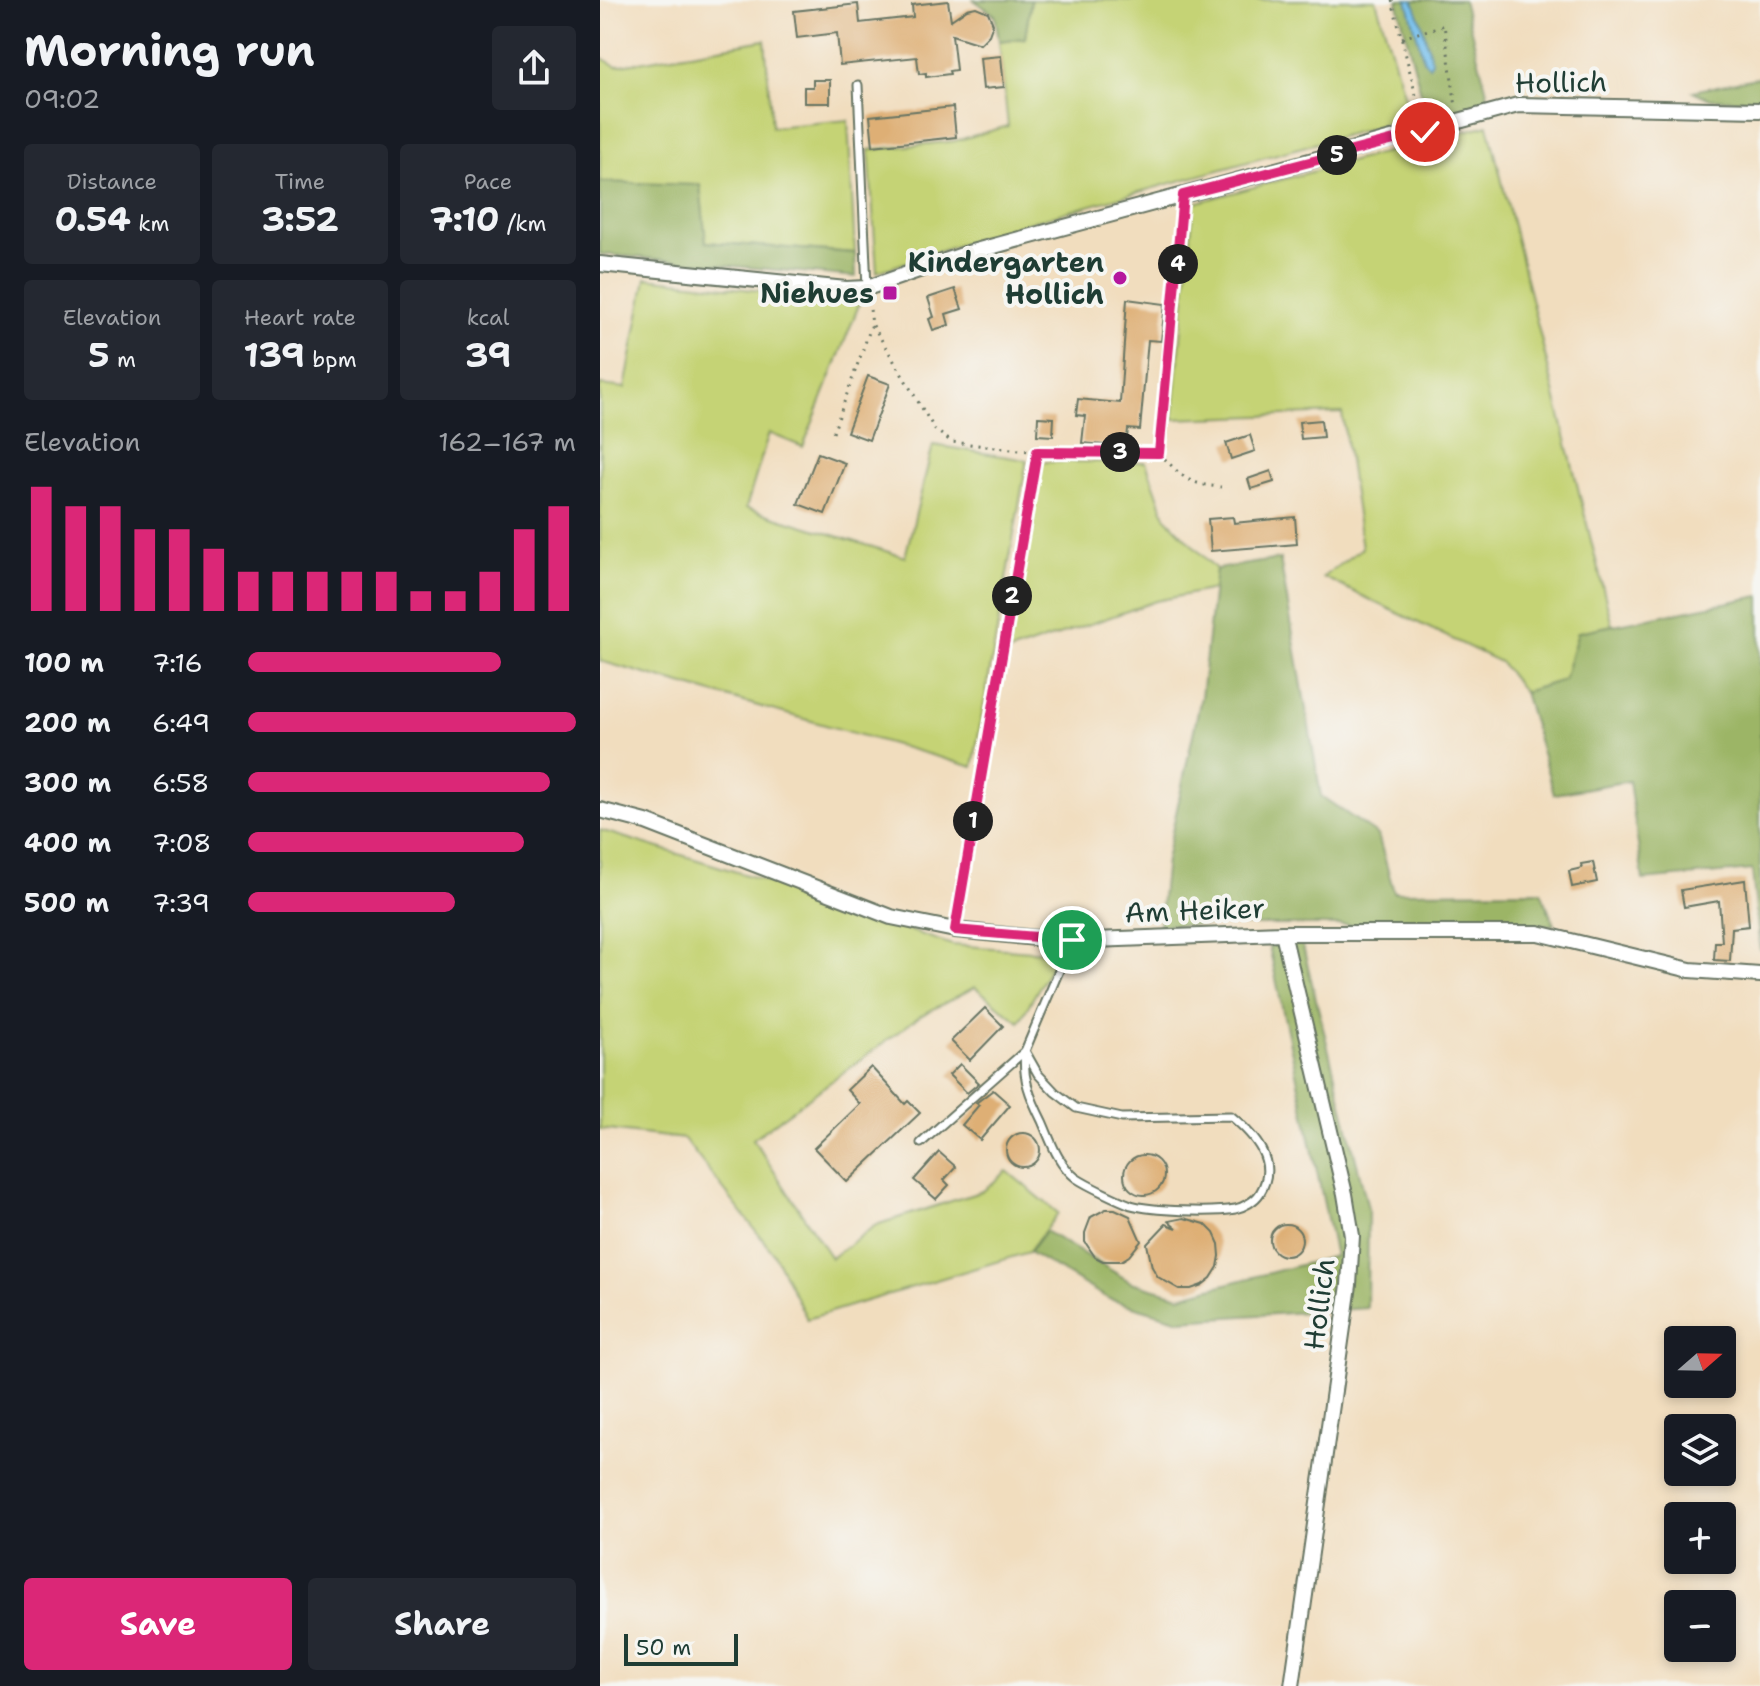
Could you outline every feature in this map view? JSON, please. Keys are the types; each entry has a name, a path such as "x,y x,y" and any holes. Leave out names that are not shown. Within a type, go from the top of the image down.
{"street":[{"name":"Hollich","path":"867,288 968,253 1518,105 1760,110"},
{"path":"600,264 846,289 867,288"},
{"name":"Am Heiker","path":"600,810 646,822 891,917 955,930 1072,940 1283,933 1538,933 1690,970 1760,975"},
{"name":"Hollich","path":"1283,933 1345,1194 1352,1236 1349,1285 1292,1686"}],"lane":[{"path":"858,85 867,288"},
{"path":"1025,1051 1046,1083 1076,1108 1122,1118 1231,1116 1251,1132 1267,1160 1267,1182 1256,1199 1238,1209 1207,1211 1132,1205 1076,1177 1053,1152 1022,1072 1025,1051 1072,940"},
{"path":"921,1143 1025,1051"}],"path":[{"path":"1392,0 1425,132"},
{"path":"1402,38 1444,25 1458,122"},
{"path":"1159,453 1183,195"},
{"path":"867,288 872,324 935,430 952,442 1037,452 1159,453 1196,485 1221,487"},
{"path":"833,433 872,324"},
{"path":"955,930 1037,452"}],"green space":[{"path":"974,0 1031,0 1025,38 999,41 995,15"},
{"path":"1031,0 1376,0 1411,117 1023,224 877,272 869,150 955,141 1008,126 999,41 1025,38"},
{"path":"1397,0 1463,0 1490,103 1428,120"},
{"path":"765,40 772,127 848,120 855,253 706,242 700,186 600,182 600,57 616,66"},
{"path":"1760,77 1760,101 1710,99 1693,91"},
{"path":"1488,125 1612,625 1578,632 1564,680 1524,692 1500,662 1323,577 1362,548 1342,413 1173,419 1194,203"},
{"path":"600,182 700,185 706,242 855,253 856,277 600,254"},
{"path":"646,278 860,302 803,447 769,433 746,508 905,557 933,445 1027,460 973,767 600,661 600,385 625,388"},
{"path":"1041,462 1146,462 1166,518 1216,569 1214,589 1156,601 1007,653"},
{"path":"1280,559 1321,796 1378,835 1394,892 1541,891 1554,925 1159,925 1166,860 1201,697 1216,569"},
{"path":"1760,596 1760,951 1752,870 1643,880 1629,781 1554,794 1524,692 1564,680 1578,632"},
{"path":"600,830 763,880 952,945 1059,953 1019,1022 975,987 920,1016 753,1139 831,1258 876,1225 983,1191 1007,1171 1058,1213 1029,1252 807,1319 774,1254 684,1139 600,1129"},
{"path":"1302,943 1368,1208 1367,1308 1180,1320 1109,1299 1029,1252 1045,1231 1131,1282 1180,1296 1335,1256 1269,946"}],"water":[{"path":"1407,0 1413,0 1422,24 1432,62 1429,66 1424,61"}],"building":[{"path":"948,1 951,20 976,7 988,12 993,24 989,35 980,44 952,35 956,70 949,71 950,74 926,77 926,73 919,74 917,57 840,65 837,33 797,38 794,11 858,4 860,23 913,17 912,5"},
{"path":"1001,56 1004,87 983,89 980,58"},
{"path":"813,80 830,80 830,103 804,103 804,87 813,87"},
{"path":"953,107 956,137 873,146 870,116"},
{"path":"955,289 962,309 946,314 949,325 933,330 929,319 934,317 928,298"},
{"path":"1127,299 1165,304 1161,341 1148,340 1140,430 1128,429 1126,447 1082,443 1085,416 1076,415 1078,399 1120,403"},
{"path":"868,376 890,384 869,440 847,432"},
{"path":"1038,417 1054,418 1053,436 1037,435"},
{"path":"1321,420 1323,437 1301,439 1299,422"},
{"path":"1250,435 1255,451 1231,459 1226,443"},
{"path":"818,453 845,463 825,514 798,504"},
{"path":"1271,471 1274,482 1251,489 1248,479"},
{"path":"1233,517 1234,523 1295,517 1297,544 1211,551 1208,519"},
{"path":"1593,862 1597,882 1572,887 1569,871"},
{"path":"1745,880 1749,926 1732,928 1730,961 1714,960 1715,942 1722,942 1719,901 1684,907 1681,890"},
{"path":"985,1008 1003,1026 970,1060 951,1041"},
{"path":"960,1064 979,1083 967,1093 949,1075"},
{"path":"871,1067 905,1104 908,1101 920,1113 847,1182 814,1148 860,1104 847,1090"},
{"path":"993,1090 1010,1105 980,1140 962,1125 979,1105 976,1103"},
{"path":"1023,1133 1035,1138 1040,1150 1035,1162 1023,1167 1011,1162 1006,1150 1011,1138"},
{"path":"939,1152 956,1167 944,1180 949,1185 936,1199 914,1180"},
{"path":"1144,1155 1158,1161 1164,1175 1158,1189 1144,1195 1130,1189 1124,1175 1130,1161"},
{"path":"1106,1209 1115,1209 1130,1216 1141,1241 1121,1261 1103,1261 1095,1257 1085,1242 1091,1217"},
{"path":"1184,1218 1205,1224 1219,1244 1218,1267 1211,1278 1191,1289 1179,1289 1158,1277 1152,1267 1147,1244 1166,1224 1177,1228 1169,1221"},
{"path":"1286,1224 1298,1228 1302,1240 1298,1252 1286,1256 1274,1252 1270,1240 1274,1228"}],"place":[{"name":"Kindergarten Hollich","path":"1120,278"},
{"name":"Niehues","path":"890,293"}],"route":[{"path":"1072,940 955,930 1037,452 1159,453 1183,195 1425,132"}]}
